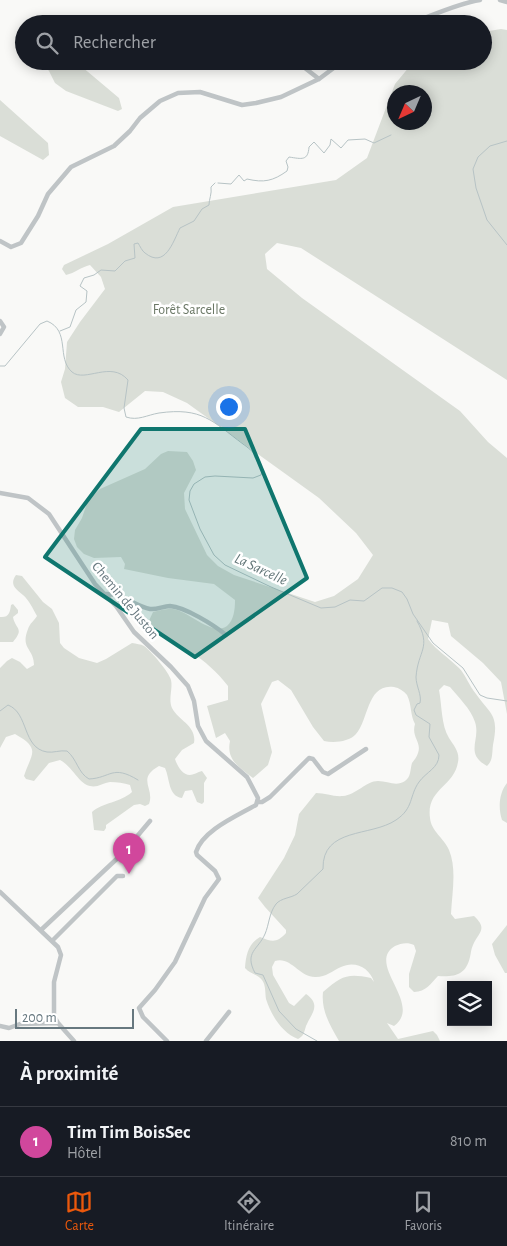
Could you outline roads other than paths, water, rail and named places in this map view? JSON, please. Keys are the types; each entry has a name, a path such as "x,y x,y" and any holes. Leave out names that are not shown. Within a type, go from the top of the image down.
{"street":[{"path":"434,15 466,2 480,0"},
{"path":"500,0 507,2"},
{"path":"308,70 319,79"},
{"path":"0,241 11,247 21,243 38,216 48,194 71,168 114,146 130,131 140,118 160,101 178,93 200,92 242,105 281,97 319,79 331,70"},
{"path":"0,321 4,327 0,334"},
{"name":"Chemin de Juston","path":"0,493 28,498 49,514 86,572 116,606 134,632 188,686 194,701 201,734 206,741 247,777 256,792 258,802"},
{"path":"105,594 114,594 151,609 173,606 197,616 217,627 226,635"},
{"path":"167,1041 143,1017 139,1008 176,962 205,898 218,879 215,871 197,855 197,848 213,830 270,796 309,758 313,758 323,772 328,774 366,748"},
{"path":"42,930 123,853 150,821"},
{"path":"52,940 117,876 122,876"},
{"path":"0,892 58,947 61,955 54,982 54,1016 74,1041"},
{"path":"206,1041 230,1012"},
{"path":"0,1026 9,1028 20,1024 58,1023"}],"waterway":[{"path":"218,183 231,184 239,175 244,181 247,179 258,181 273,179 287,171 286,161 289,157 306,157 309,147 314,142 324,153 330,145 331,139 341,148 348,140 365,139 374,143 391,135"},
{"path":"507,141 490,146 478,157 473,169 476,188 487,220 507,245"},
{"path":"60,331 70,327 76,310 86,302 87,291 80,286 84,278 94,275 101,270 115,271 125,261 135,258 134,244 138,243 144,252 152,257 158,258 163,256 171,246 180,228 194,221 202,209 209,205 211,187 215,183"},
{"name":"La Sarcelle","path":"0,366 5,366 40,324 47,321 59,331 65,360 72,372 77,375 114,372 121,374 128,380 124,408 126,417 139,418 159,413 186,412 196,414 214,423 254,453 260,461 262,470 261,475 253,478 205,477 194,484 190,491 189,500 200,529 214,555 225,565 321,608 335,607 350,600 364,601 382,588 392,588 402,592 413,614 433,643 463,668 480,695 507,701"},
{"path":"317,1041 296,1029 279,1011 263,975 255,973 251,956 265,934 276,904 297,894 323,869 325,856 330,846 350,835 374,829 396,820 406,811 419,782 437,763 439,755 429,737 430,724 416,715 414,710 417,704 420,703 416,677 424,643 417,621"},
{"path":"0,711 8,705 15,709 33,744 47,752 67,751 82,773 89,779 117,772 138,780"}],"place":[{"name":"Tim Tim BoisSec","path":"129,874"}],"park label":[{"name":"Forêt Sarcelle","path":"189,309"}]}
